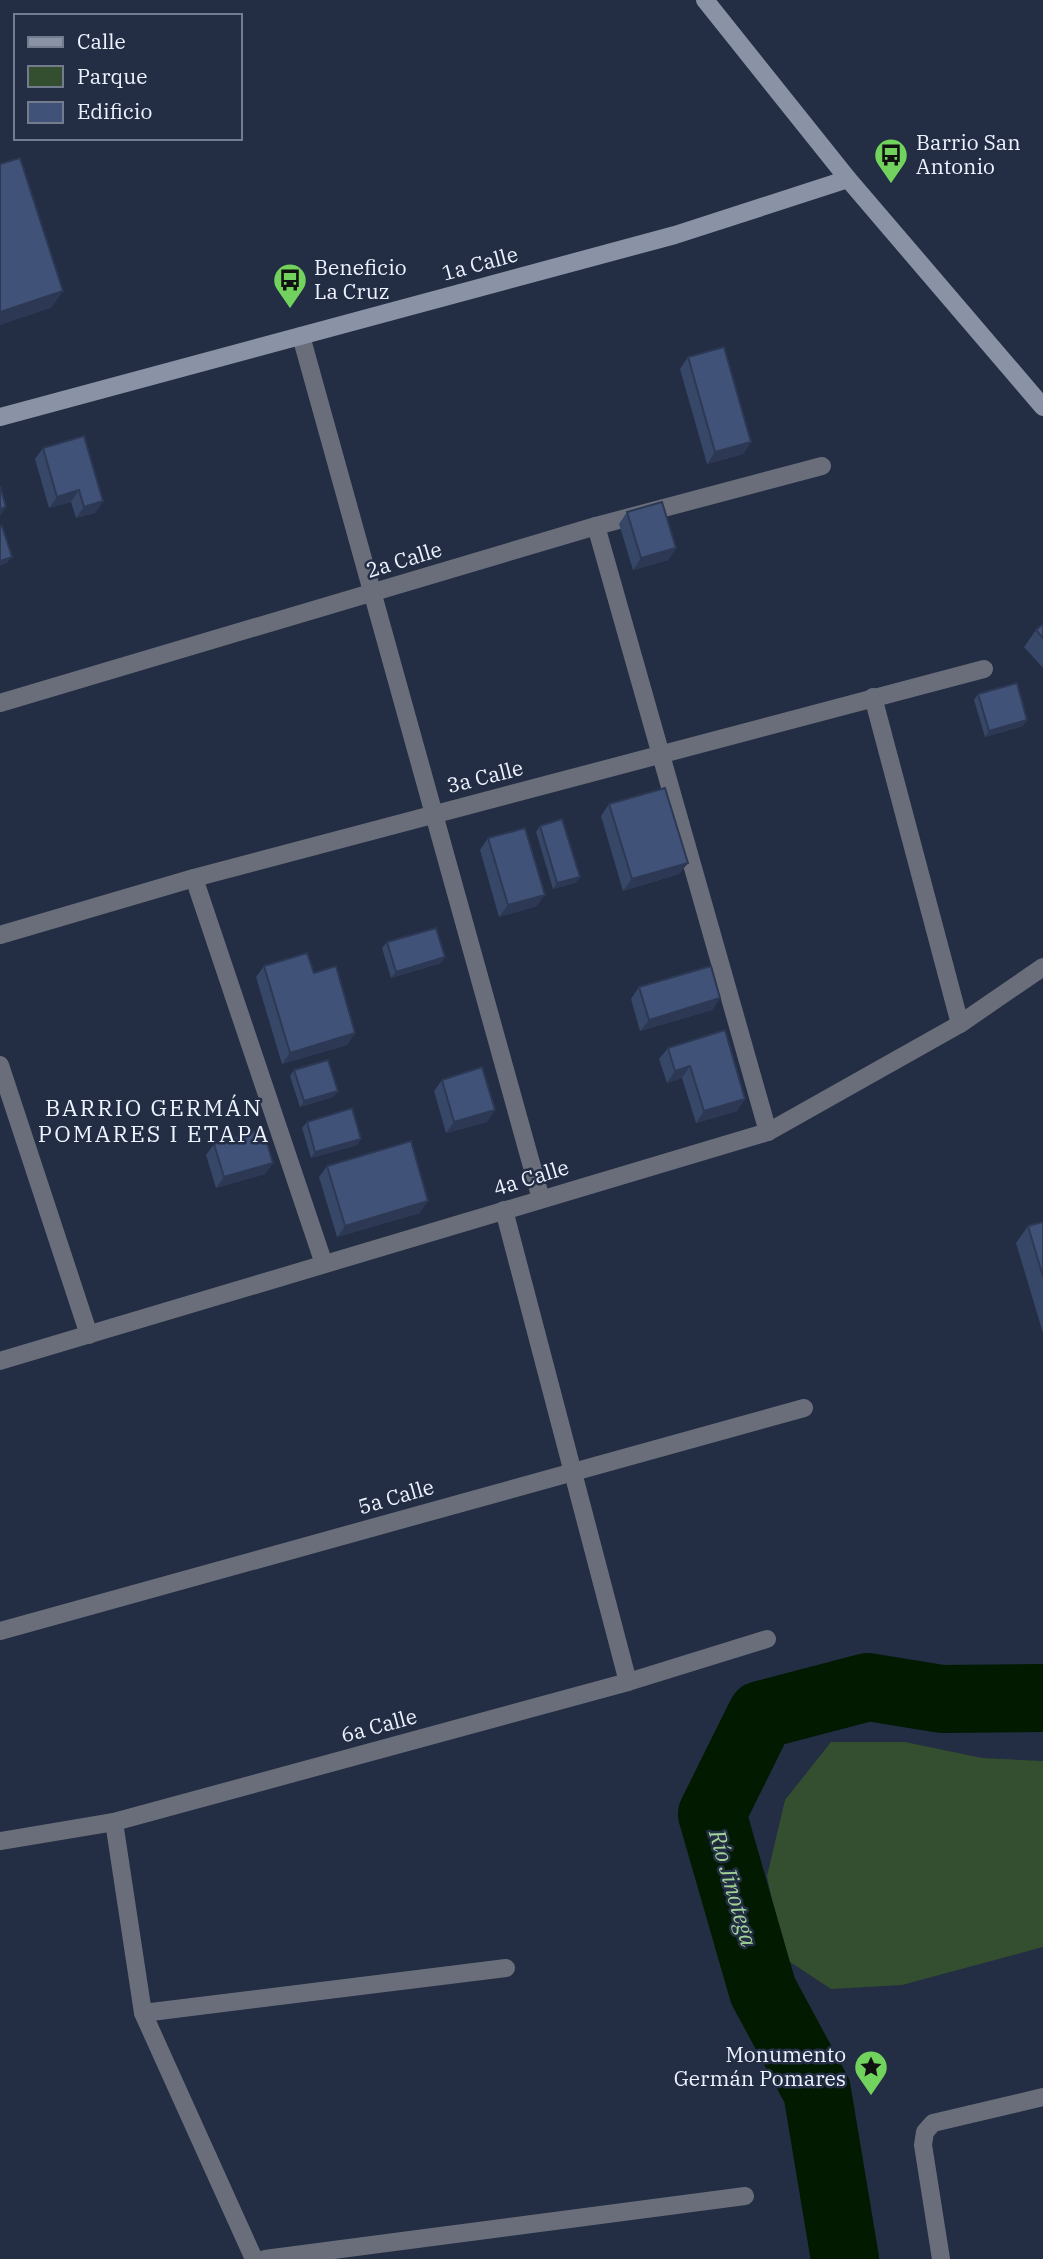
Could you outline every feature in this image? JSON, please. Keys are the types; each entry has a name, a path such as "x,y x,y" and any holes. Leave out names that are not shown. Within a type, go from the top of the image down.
{"street":[{"path":"705,0 848,179 1043,407"},
{"name":"1a Calle","path":"0,417 675,235 848,179"},
{"path":"301,335 541,1199"},
{"name":"2a Calle","path":"0,703 596,526 822,466"},
{"path":"596,526 768,1132"},
{"name":"3a Calle","path":"0,935 194,878 984,669"},
{"path":"873,697 960,1024"},
{"path":"194,878 324,1264"},
{"name":"4a Calle","path":"0,1361 768,1132 960,1024 1043,967"},
{"path":"0,1065 89,1335"},
{"path":"504,1210 628,1682"},
{"name":"5a Calle","path":"0,1631 804,1408"},
{"name":"6a Calle","path":"0,1841 114,1822 628,1682 767,1639"},
{"path":"114,1822 143,2013 254,2259"},
{"path":"143,2013 506,1968"},
{"path":"941,2259 923,2145 925,2132 933,2123 1043,2097"},
{"path":"265,2259 744,2196"}],"green space":[{"path":"831,1742 905,1742 982,1758 1043,1761 1043,1947 902,1985 831,1989 784,1958 767,1876 785,1800"}],"building":[{"path":"20,158 63,291 0,312 0,164"},
{"path":"724,347 751,442 715,452 688,357"},
{"path":"84,436 103,501 84,507 79,490 57,497 43,448"},
{"path":"0,486 6,507 0,509"},
{"path":"662,502 676,548 641,558 627,512"},
{"path":"2,526 12,557 0,561 0,527"},
{"path":"1043,624 1043,638 1036,630"},
{"path":"1017,683 1027,720 989,731 978,694"},
{"path":"665,788 688,863 632,879 609,804"},
{"path":"562,819 580,877 557,883 540,826"},
{"path":"525,828 545,895 508,905 488,838"},
{"path":"436,928 445,957 396,972 387,942"},
{"path":"307,953 314,973 336,966 355,1033 290,1053 264,966"},
{"path":"711,966 720,998 649,1020 639,987"},
{"path":"725,1030 745,1099 704,1111 690,1066 675,1071 668,1048"},
{"path":"328,1060 338,1091 304,1101 294,1070"},
{"path":"482,1067 495,1110 454,1122 442,1080"},
{"path":"352,1108 361,1139 315,1152 307,1122"},
{"path":"263,1129 273,1163 224,1177 214,1144"},
{"path":"411,1141 428,1201 345,1226 327,1166"},
{"path":"1043,1222 1043,1277 1028,1226"}],"waterway":[{"name":"Río Jinotega","path":"845,2259 817,2091 763,1991 712,1814 761,1715 868,1687 942,1699 1043,1698"}],"place":[{"name":"Barrio San Antonio","path":"891,185"},
{"name":"Beneficio La Cruz","path":"290,310"},
{"name":"Monumento Germán Pomares","path":"871,2097"}],"district":[{"name":"BARRIO GERMÁN POMARES I ETAPA","path":"154,1121"}]}
